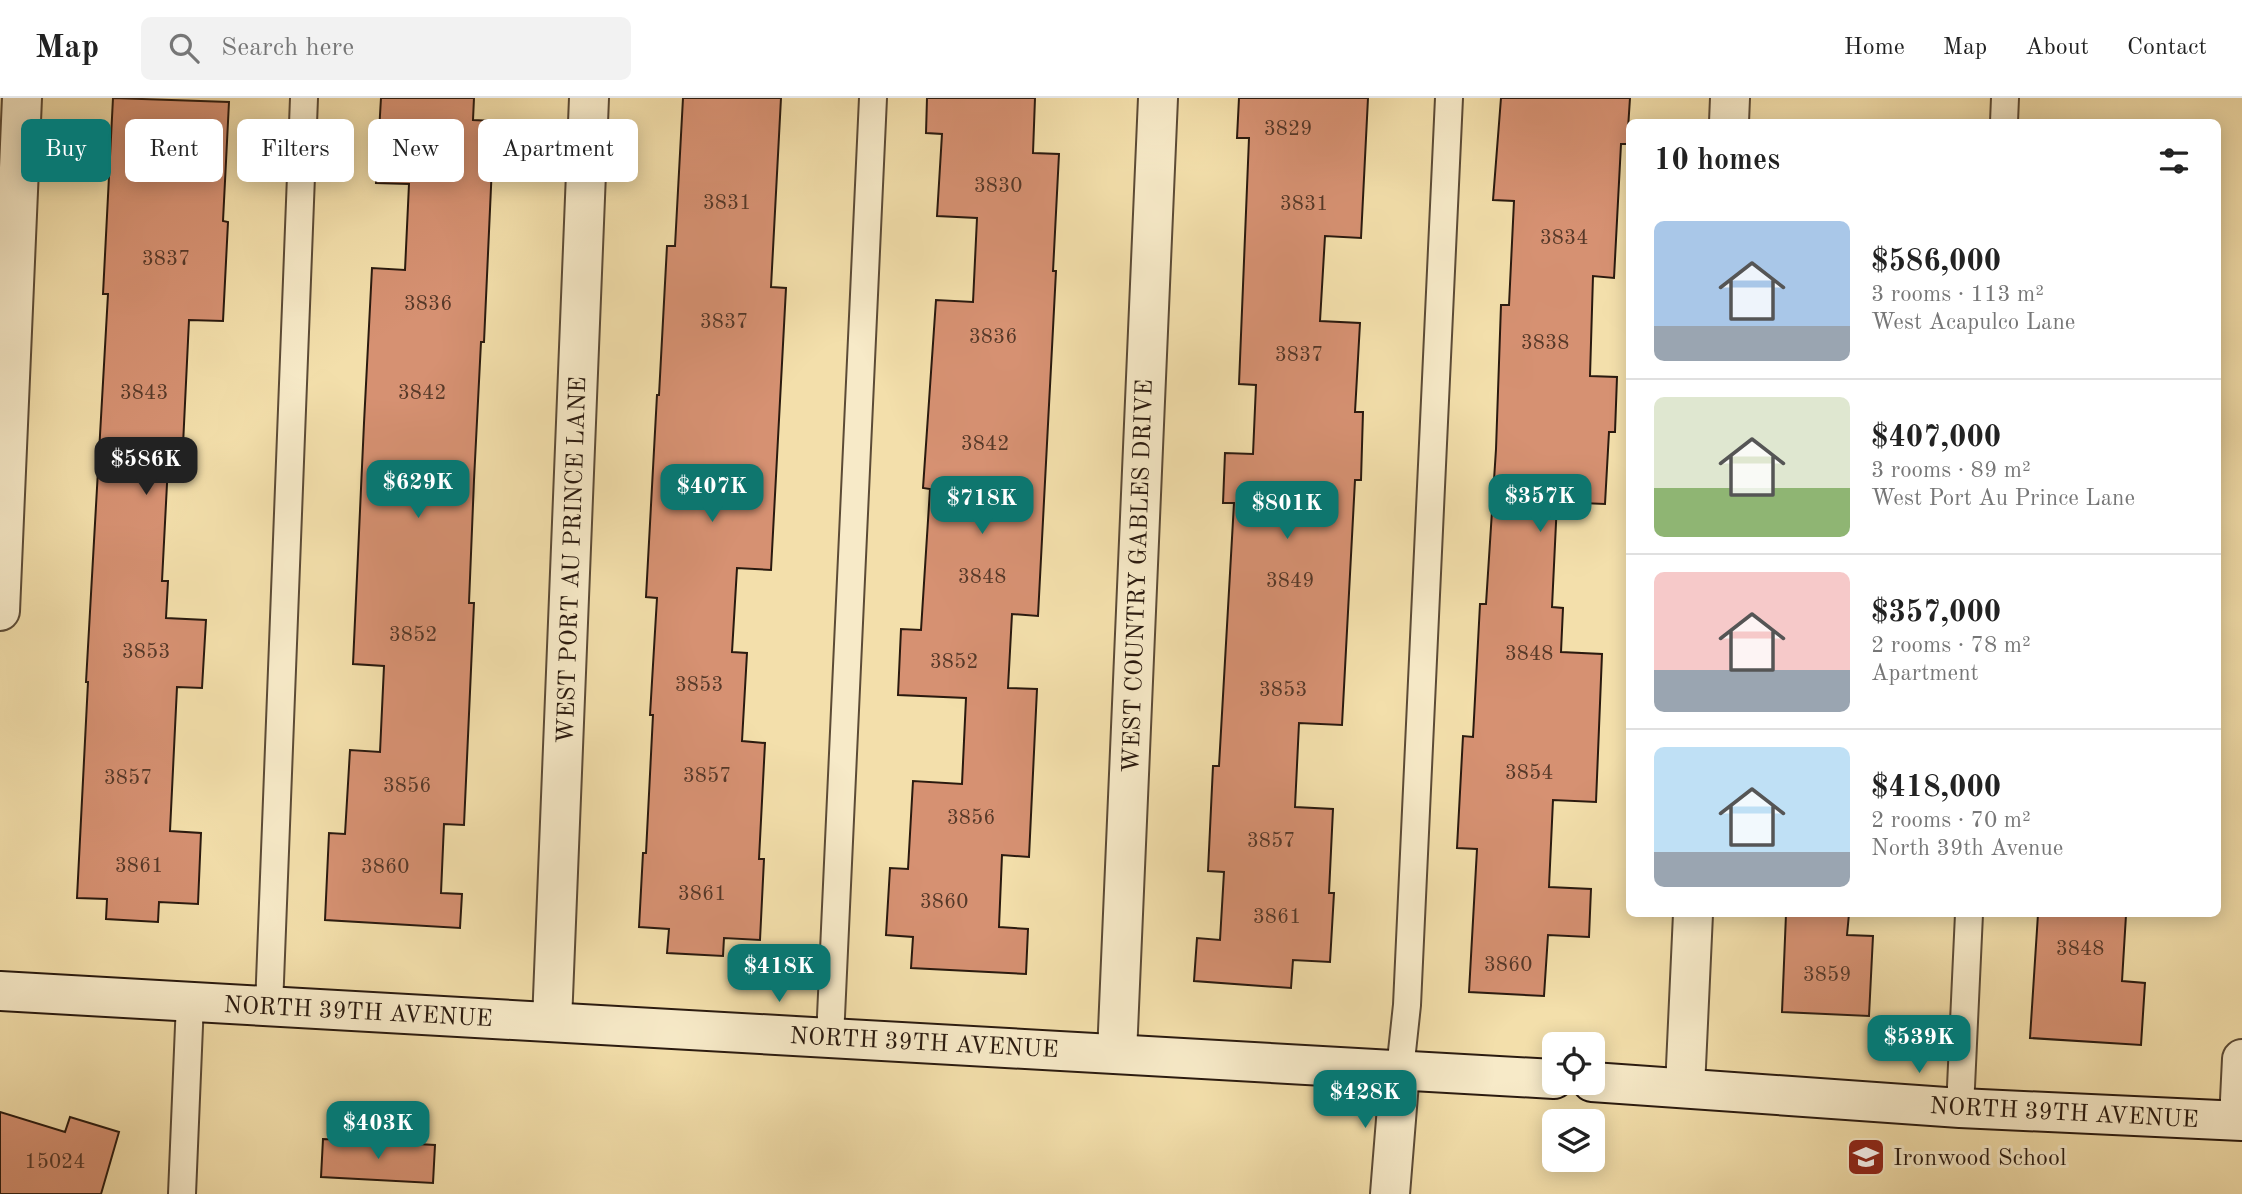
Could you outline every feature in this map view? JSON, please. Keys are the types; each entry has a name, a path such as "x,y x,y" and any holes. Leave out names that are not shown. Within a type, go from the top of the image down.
{"street":[{"path":"0,611 22,98"},
{"name":"WEST PORT AU PRINCE LANE","path":"552,1022 589,98"},
{"name":"WEST COUNTRY GABLES DRIVE","path":"1117,1054 1158,98"},
{"path":"1729,119 1730,98"},
{"path":"1685,1088 1693,917"},
{"name":"NORTH 39TH AVENUE","path":"0,991 1542,1078"},
{"path":"2240,1120 2242,1059"},
{"path":"1390,1194 1400,1070"},
{"name":"NORTH 39TH AVENUE","path":"1605,1083 1960,1108 2240,1120"}],"lane":[{"path":"269,1007 304,98"},
{"path":"830,1038 873,98"},
{"path":"1400,1070 1407,991 1449,98"},
{"path":"2004,119 2005,98"},
{"path":"1960,1108 1969,917"},
{"path":"182,1194 190,1002"}],"building":[{"path":"113,98 229,102 223,221 228,222 223,321 189,320 183,445 169,445 162,581 168,581 166,618 206,620 202,688 177,687 170,831 201,833 198,904 159,902 158,922 106,919 107,899 77,898 108,294 103,294 109,182 111,182"},
{"path":"381,98 474,98 473,120 478,120 478,182 491,182 474,480 469,603 474,603 464,825 444,824 441,893 462,894 460,928 325,920 329,833 345,834 350,750 380,752 384,666 353,664 364,423 372,268 405,270 409,184 376,182 464,182 464,119 380,119"},
{"path":"683,98 781,98 771,287 786,288 771,570 737,568 732,652 747,653 742,741 765,743 759,859 764,859 760,940 724,938 723,956 667,953 669,929 639,927 643,853 646,853 657,598 646,597 667,246 675,246"},
{"path":"927,98 1035,98 1033,153 1059,154 1053,271 1056,271 1038,616 1012,614 1008,688 1037,689 1029,857 1002,855 999,927 1028,929 1026,974 911,968 913,937 886,935 890,868 908,869 913,781 962,784 966,698 898,695 901,629 921,630 930,489 923,488 936,300 973,302 977,218 937,216 942,134 926,133"},
{"path":"1239,98 1368,98 1361,238 1325,236 1320,321 1360,323 1355,412 1363,412 1361,480 1355,480 1342,725 1299,723 1295,807 1333,809 1329,893 1334,893 1330,962 1293,960 1291,988 1194,981 1197,938 1220,940 1224,872 1208,871 1213,766 1219,766 1234,503 1223,503 1225,453 1253,454 1256,385 1239,384 1249,138 1237,138"},
{"path":"1501,98 1630,98 1629,119 1626,119 1626,144 1621,144 1614,278 1593,276 1590,376 1617,377 1615,432 1609,432 1605,504 1557,502 1552,607 1563,608 1561,652 1602,654 1596,802 1553,800 1549,887 1591,889 1589,937 1548,935 1544,996 1469,992 1477,849 1457,848 1463,736 1473,737 1480,604 1486,604 1496,449 1501,305 1509,305 1514,201 1493,200"},
{"path":"1786,917 1849,917 1847,935 1873,936 1869,1016 1782,1012"},
{"path":"2038,917 2126,917 2122,981 2145,983 2141,1045 2030,1038"},
{"path":"0,1112 65,1132 70,1117 119,1132 101,1194 0,1194"},
{"path":"323,1139 435,1145 433,1183 321,1177"}],"place":[{"name":"Ironwood School","path":"1866,1157"}]}
